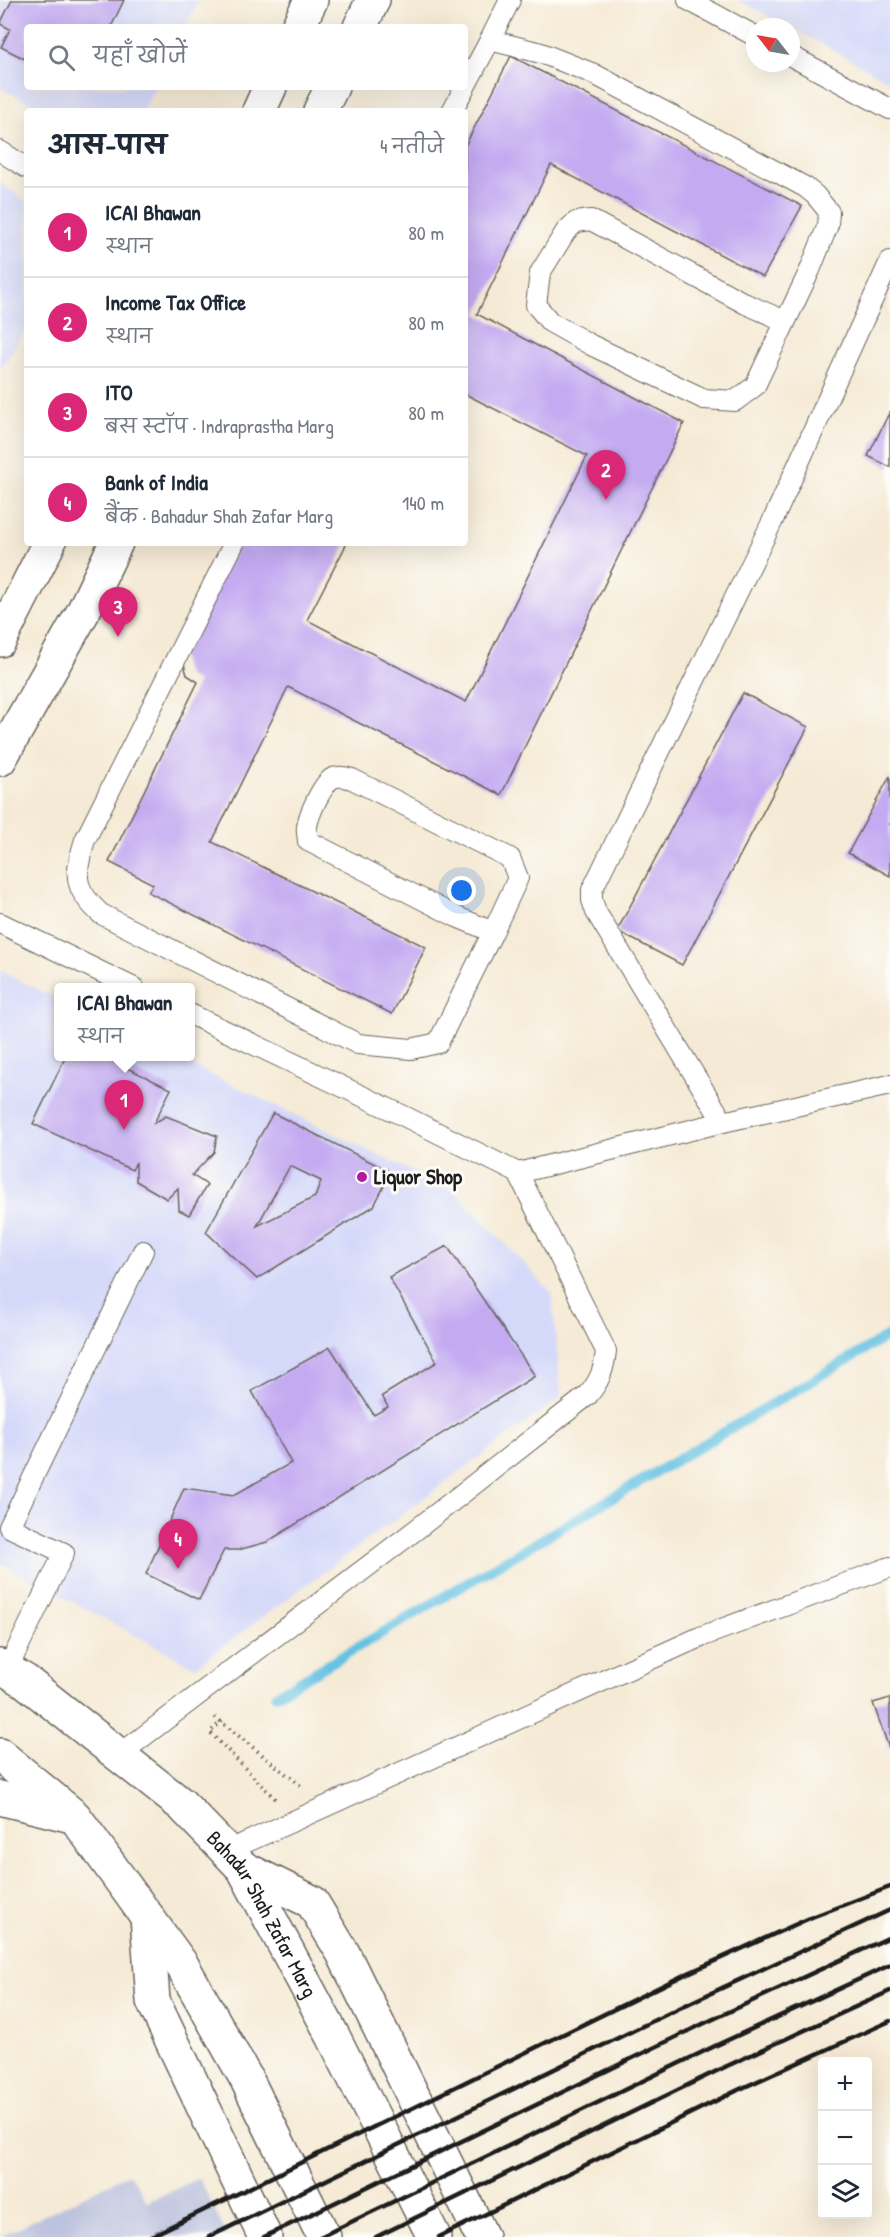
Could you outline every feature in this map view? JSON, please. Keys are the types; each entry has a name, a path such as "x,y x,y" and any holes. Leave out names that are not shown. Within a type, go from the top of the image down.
{"main road":[{"path":"299,24 311,0"},
{"path":"361,24 373,0"},
{"path":"260,108 269,90"},
{"path":"322,108 330,90"},
{"path":"0,640 47,546"},
{"path":"0,759 83,612 115,546"},
{"name":"Bahadur Shah Zafar Marg","path":"4,1668 25,1681 182,1805 235,1860 333,2036 434,2237"},
{"path":"0,1755 75,1817 182,1965 247,2080 324,2237"},
{"path":"0,1798 75,1817"},
{"path":"235,1860 312,1902 343,1953 482,2237"},
{"path":"147,1914 153,2001 265,2237"}],"lane":[{"path":"468,81 510,0"},
{"path":"688,0 746,31"},
{"path":"490,40 541,52 594,74 815,195 829,212 828,225 810,270 755,386 735,401 704,399 591,345 550,322 536,305 540,273 566,231 576,222 591,220 727,294 785,321"},
{"path":"800,61 890,109"},
{"path":"454,108 463,90"},
{"path":"0,151 24,166"},
{"path":"723,1122 596,912 592,890 773,520 890,261"},
{"path":"232,546 85,840 79,861 78,886 101,914 358,1044 411,1048 438,1043 493,932 518,878 510,858 352,778 337,777 327,782 307,826 308,841 457,917 493,932"},
{"path":"0,923 126,983"},
{"path":"119,1755 417,1529 588,1395 598,1383 604,1368 606,1351 518,1173 195,1016"},
{"path":"518,1173 723,1122 890,1084"},
{"path":"4,1668 64,1553 9,1527 142,1251"},
{"path":"235,1860 700,1637 890,1567"}],"path":[{"path":"213,1715 301,1786"},
{"path":"222,1721 210,1732 278,1801"}],"shaded area":[{"path":"0,0 199,0 187,24 24,24 24,90 154,90 144,108 41,108 0,88"},
{"path":"737,0 890,0 890,81 800,32 800,18 773,18"},
{"path":"0,183 24,200 24,332 0,370"},
{"path":"0,971 54,997 54,1061 183,1061 455,1192 552,1293 561,1397 195,1667 0,1563"},
{"path":"130,2173 147,2202 199,2178 228,2237 0,2237"}],"building":[{"path":"12,0 124,0 112,24 24,24 24,58 1,47 10,29 0,24"},
{"path":"511,56 802,206 763,277 551,165 477,314 684,423 501,795 288,687 212,842 426,947 392,1014 148,892 153,884 109,862 198,682 187,675 182,657 238,546 345,546 307,620 466,702 587,456 468,396 468,140"},
{"path":"890,411 890,467 868,456"},
{"path":"743,693 808,727 682,965 617,931"},
{"path":"890,776 890,876 848,853"},
{"path":"64,1061 112,1061 171,1089 154,1123 166,1116 217,1136 214,1152 192,1175 207,1185 189,1215 179,1210 178,1188 167,1199 136,1181 136,1162 132,1170 33,1124"},
{"path":"273,1113 391,1172 374,1206 257,1279 206,1232","holes":["290,1166 321,1181 315,1197 257,1226"]},
{"path":"447,1246 535,1376 267,1542 238,1550 224,1550 199,1600 146,1574 184,1488 234,1495 291,1463 252,1391 330,1347 374,1415 388,1407 382,1396 437,1362 389,1277"},
{"path":"890,1698 890,1751 873,1703"}],"waterway":[{"path":"276,1695 890,1335"}],"railway":[{"path":"149,2237 684,1975 812,1917 890,1887"},
{"path":"209,2237 696,2000 890,1910"},
{"path":"264,2237 707,2022 890,1937"},
{"path":"320,2237 717,2045 890,1965"},
{"path":"376,2237 727,2066 890,1991"},
{"path":"439,2237 738,2090 890,2021"}],"place":[{"name":"Income Tax Office","path":"606,500"},
{"name":"ITO","path":"118,637"},
{"name":"ICAI Bhawan","path":"124,1130"},
{"name":"Liquor Shop","path":"362,1177"},
{"name":"Bank of India","path":"178,1569"}]}
